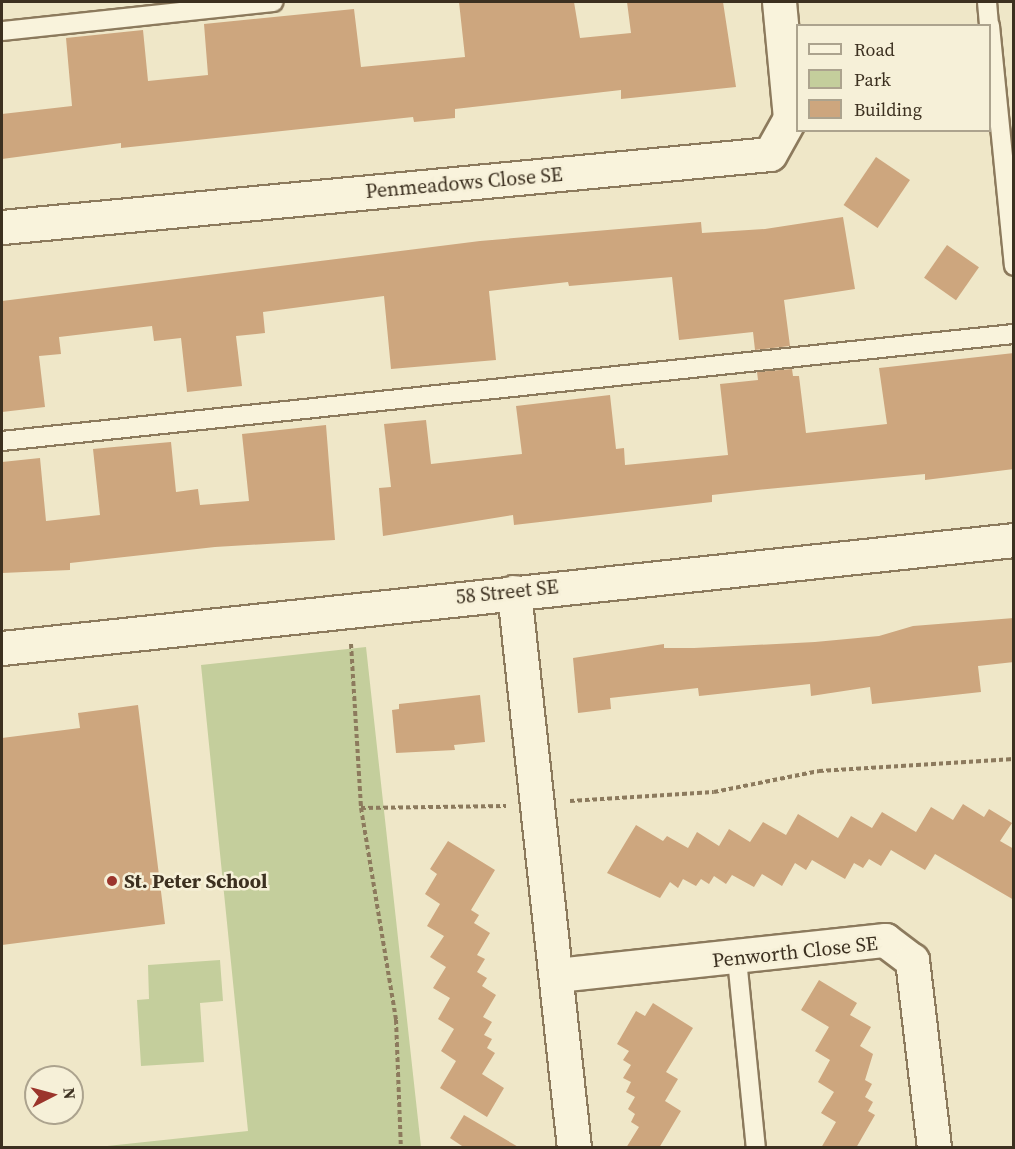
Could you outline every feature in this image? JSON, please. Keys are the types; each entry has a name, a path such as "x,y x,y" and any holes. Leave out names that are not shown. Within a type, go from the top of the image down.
{"street":[{"name":"Penmeadows Close SE","path":"2,227 770,154 790,118 779,2"},
{"name":"58 Street SE","path":"2,648 349,607 1014,540"},
{"path":"514,592 539,802 574,1148"},
{"name":"Penworth Close SE","path":"557,975 737,959 885,940 912,960 934,1148"}],"lane":[{"path":"2,32 273,2"},
{"path":"987,2 989,24"},
{"path":"991,45 1014,266"},
{"path":"2,441 1014,334"},
{"path":"737,959 756,1148"}],"path":[{"path":"349,607 361,808 396,1020 401,1148"},
{"path":"361,808 539,802 714,792 819,771 1014,759"}],"green space":[{"path":"366,647 421,1147 98,1147 248,1131 201,665"},
{"path":"220,960 223,1001 200,1003 204,1062 141,1066 137,1000 149,999 148,965"}],"building":[{"path":"459,2 574,2 580,38 631,33 627,2 723,2 736,87 621,99 621,90 455,109 455,118 414,122 413,117 121,148 121,143 2,159 2,114 72,106 66,38 143,30 148,81 208,75 204,24 354,9 361,67 465,57"},
{"path":"876,157 910,180 878,228 844,205"},
{"path":"843,217 855,289 784,300 790,346 755,350 753,332 679,340 672,277 569,286 568,282 489,291 496,360 391,369 384,296 263,312 265,333 236,336 242,386 187,392 181,338 154,341 152,326 59,337 61,354 39,356 45,407 2,412 2,301 480,241 701,222 702,233 765,229"},
{"path":"947,245 979,267 956,300 924,278"},
{"path":"1014,353 1014,469 925,480 925,474 712,495 712,502 514,525 513,515 383,536 379,488 391,487 384,424 426,420 431,464 522,454 516,406 610,395 616,449 624,448 625,465 728,455 720,384 758,380 757,372 792,369 793,376 799,376 806,433 887,424 879,368"},
{"path":"326,425 335,540 215,547 70,563 70,570 2,573 2,462 40,458 46,521 100,515 93,449 171,442 176,492 198,489 200,505 249,501 242,434"},
{"path":"1014,618 1014,662 978,666 981,692 872,704 870,687 811,696 810,684 699,696 698,688 610,698 611,709 578,713 573,658 664,644 664,648 694,648 815,642 879,636 913,626"},
{"path":"480,695 485,742 454,745 455,750 396,753 392,710 399,709 399,704"},
{"path":"138,705 165,924 2,945 2,738 80,728 78,713"},
{"path":"963,804 984,817 989,809 1012,823 1000,841 1014,849 1014,900 935,854 925,870 891,850 881,866 869,859 863,868 854,863 845,879 812,860 806,870 795,863 782,886 762,874 754,887 732,875 726,884 714,876 709,884 701,879 696,886 683,879 678,888 670,882 660,898 607,873 636,825 663,841 667,836 688,848 697,832 719,846 729,829 750,842 763,822 786,835 798,814 838,838 851,816 872,828 882,812 916,832 931,807 953,820"},
{"path":"448,841 495,870 471,910 479,915 474,923 490,933 477,955 485,959 477,972 487,978 482,986 496,995 483,1017 492,1022 484,1035 492,1039 487,1048 495,1053 482,1074 504,1088 487,1117 440,1088 456,1061 441,1051 454,1029 438,1019 450,998 433,988 446,967 430,957 444,936 427,926 440,904 425,894 437,874 430,869"},
{"path":"819,980 857,1003 850,1015 871,1027 860,1046 873,1054 865,1080 872,1084 865,1097 873,1102 868,1111 875,1115 856,1148 821,1148 836,1122 821,1113 834,1092 818,1082 830,1060 815,1051 829,1027 801,1010"},
{"path":"653,1003 693,1028 666,1072 678,1079 665,1101 681,1111 659,1148 626,1148 639,1127 631,1122 635,1114 628,1109 635,1097 626,1092 631,1082 623,1078 631,1065 623,1060 629,1051 617,1044 636,1011 645,1016"},
{"path":"464,1115 520,1148 465,1148 450,1138"}],"place":[{"name":"St. Peter School","path":"112,881"}]}
